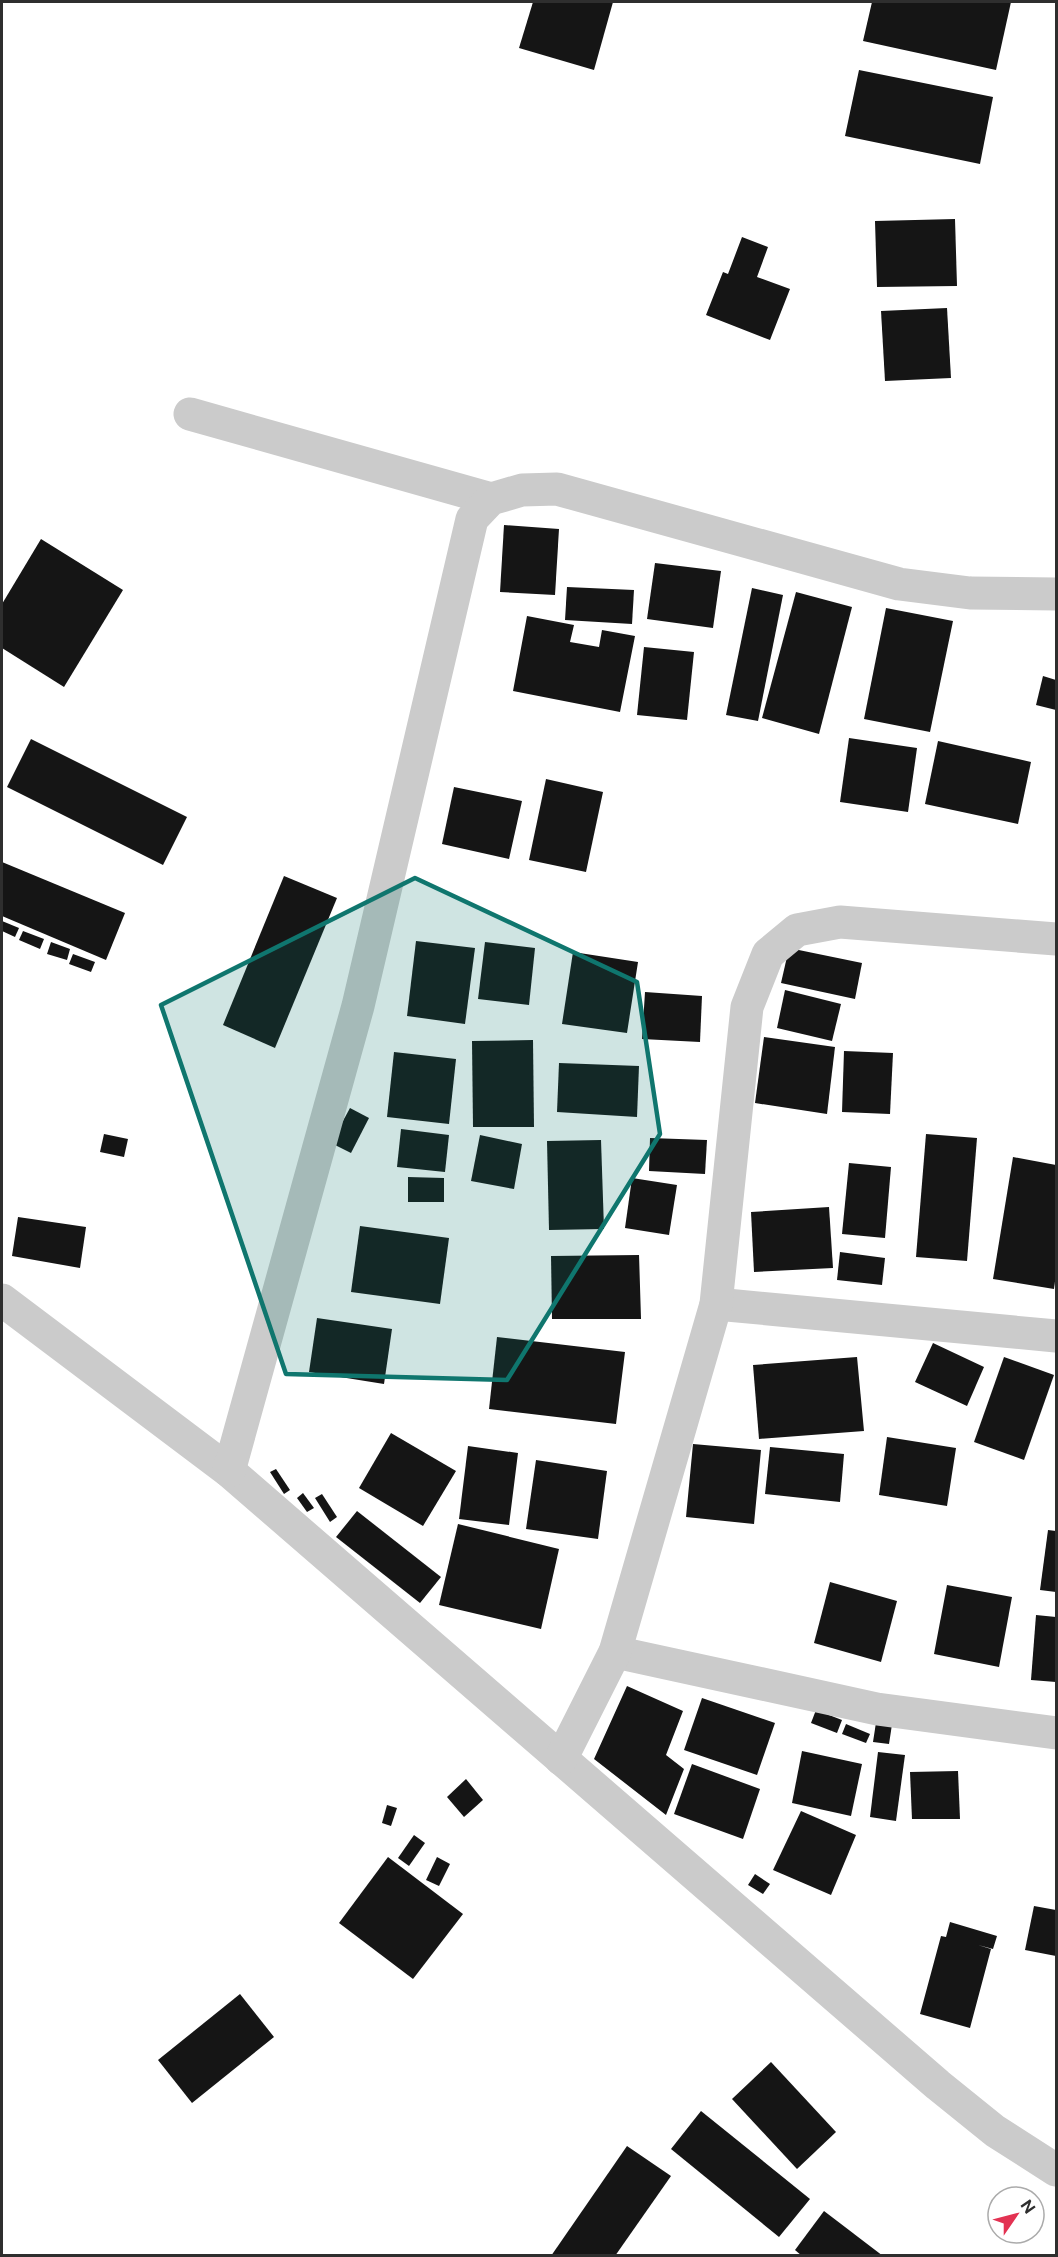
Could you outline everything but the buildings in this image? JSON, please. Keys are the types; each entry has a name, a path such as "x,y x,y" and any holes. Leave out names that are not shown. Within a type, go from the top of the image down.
{"street":[{"path":"190,414 491,499"},
{"path":"229,1471 358,1006 472,519 491,499 522,490 557,489 899,584 970,593 1056,594"},
{"path":"561,1759 615,1652 716,1304 747,1007 768,954 797,930 840,922 1056,939"},
{"path":"2,1300 229,1471 938,2085 995,2131 1056,2170"},
{"path":"716,1304 1056,1336"},
{"path":"615,1652 877,1710 1056,1733"}],"highlighted area":[{"path":"415,878 637,982 660,1134 507,1380 286,1374 161,1005"}]}
